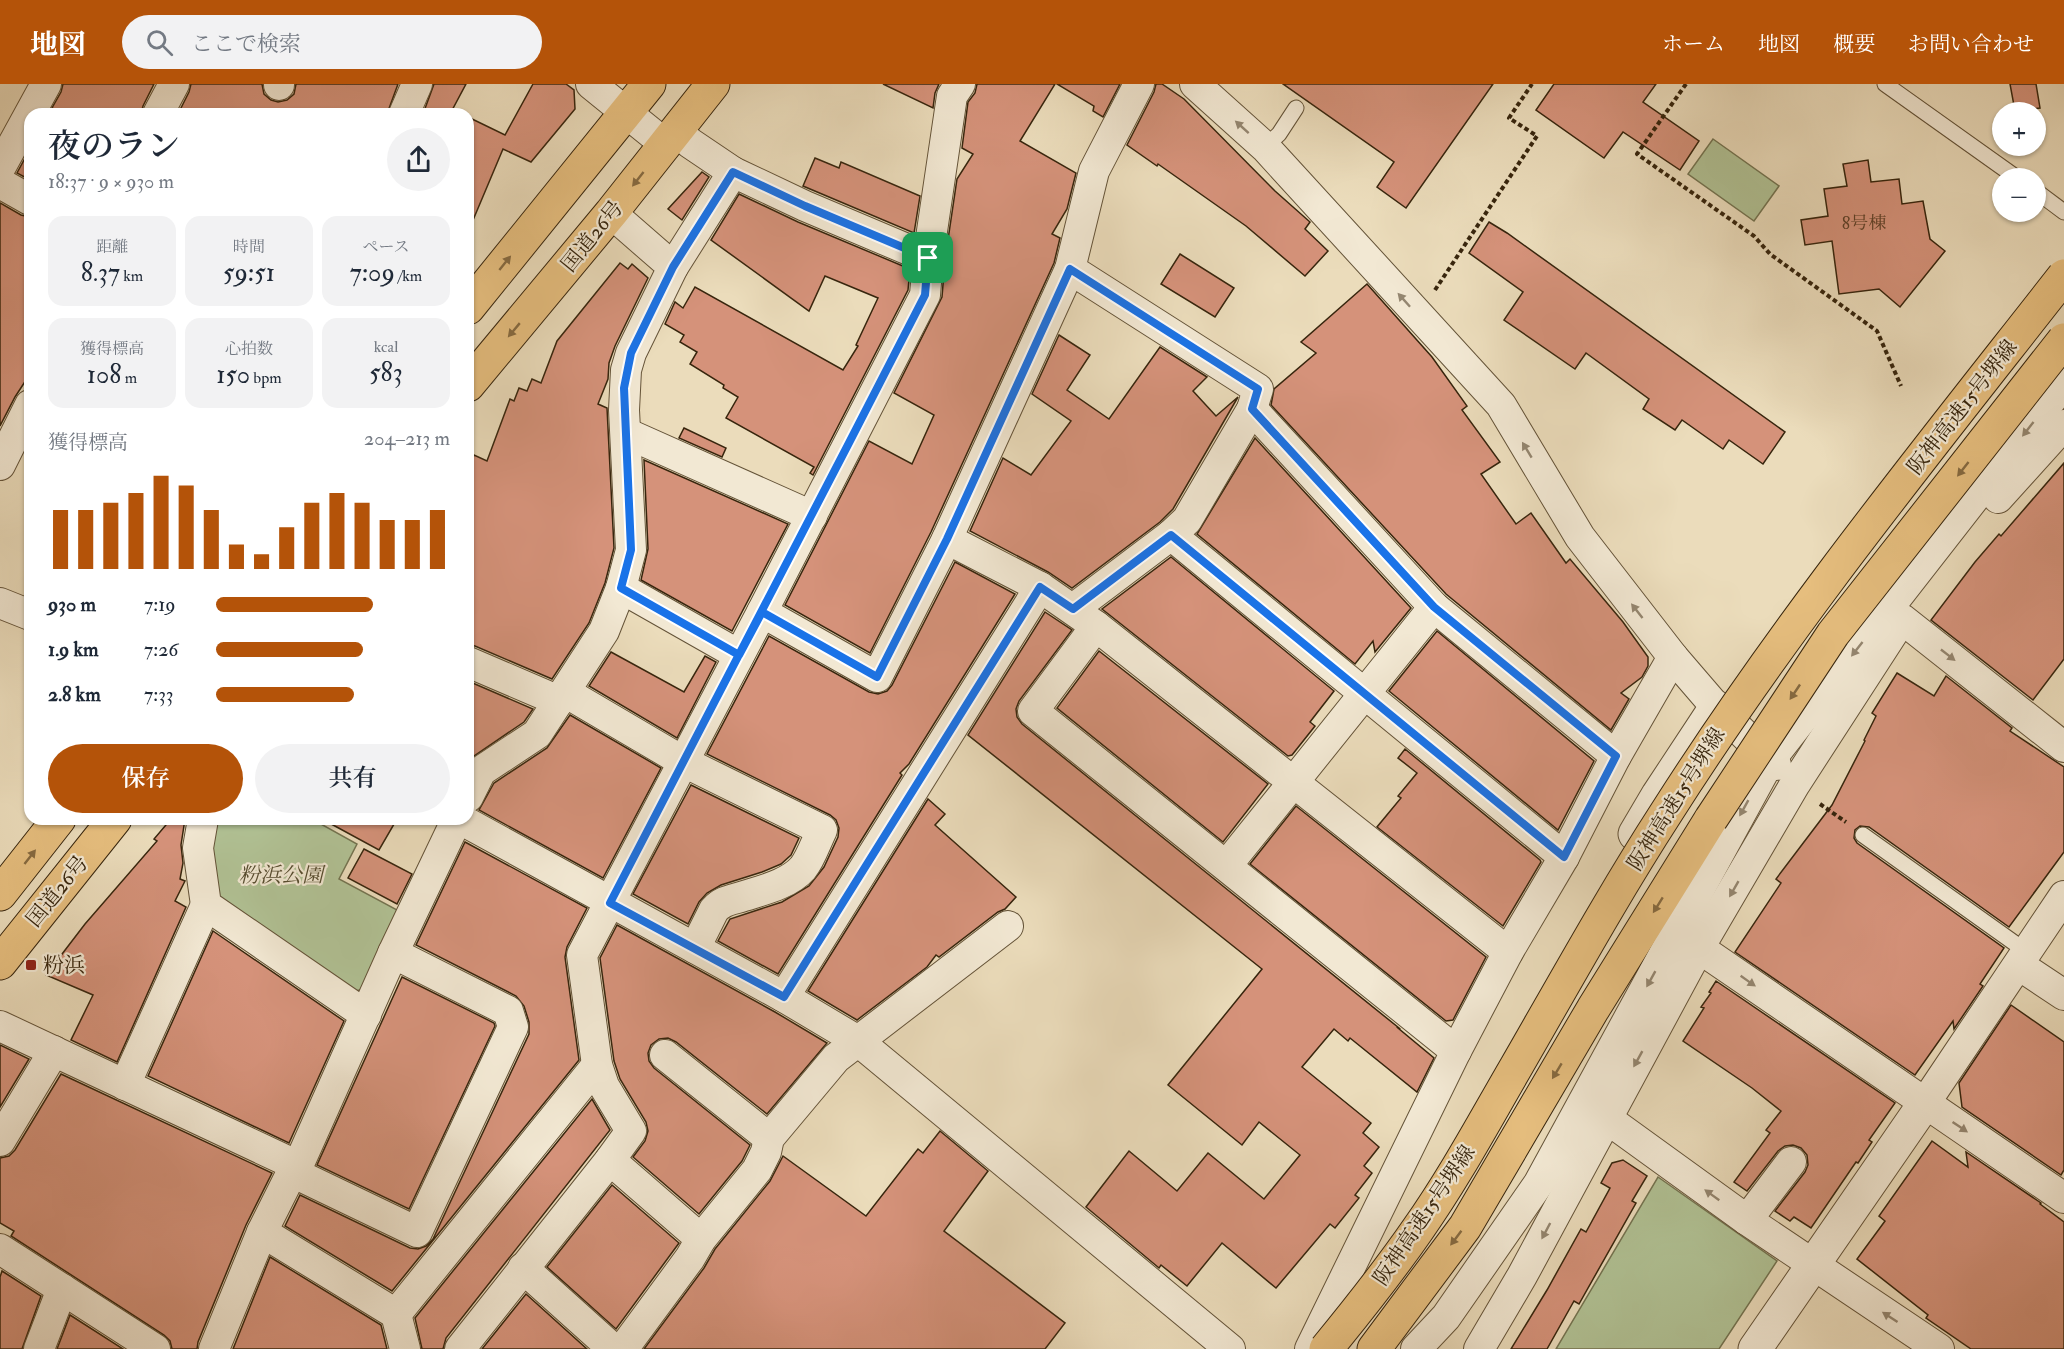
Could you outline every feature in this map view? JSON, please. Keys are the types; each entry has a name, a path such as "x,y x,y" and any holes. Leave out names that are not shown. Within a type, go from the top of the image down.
{"highway":[{"path":"474,301 649,84"},
{"name":"国道26号","path":"474,378 611,213 713,84"},
{"name":"阪神高速15号堺線","path":"1326,1349 1419,1228 1472,1144 1565,981 1663,817 1720,727 1821,587 2064,276"},
{"name":"阪神高速15号堺線","path":"1374,1349 1465,1227 1593,1009 1711,819 1833,634 2064,340"},
{"name":"国道26号","path":"0,894 54,825"},
{"name":"国道26号","path":"0,963 110,825"}],"street":[{"path":"33,108 46,84"},
{"path":"161,108 174,84"},
{"path":"407,108 417,84"},
{"path":"591,84 625,113 671,137 690,143 733,172 805,206 928,258"},
{"path":"460,1349 631,1131 604,1086 597,1065 582,955 925,295 928,258 952,96 960,84"},
{"path":"762,612 877,677 947,539 1070,269 1094,171 1139,84"},
{"path":"1195,84 1265,147 1501,405 1580,537 1673,657 1716,707 1795,784"},
{"path":"0,168 24,124"},
{"path":"474,786 482,771 537,734 604,631 621,588 631,550 624,388 631,353 673,267 733,172"},
{"path":"0,183 24,197"},
{"path":"611,213 673,267"},
{"path":"1314,1349 1357,1299 1412,1225 1499,1082 1598,899 1658,795 1716,707 2064,260"},
{"path":"1070,269 1258,389 1252,409 1187,520 1085,617 1033,711 1456,1051"},
{"path":"1416,1349 1446,1317 1539,1183 1770,760 2064,383"},
{"path":"1252,409 1434,607 1616,756"},
{"path":"0,465 24,417"},
{"path":"1479,1349 1522,1276 1605,1118 1699,948 1795,784 1923,587 1995,501 2064,425"},
{"path":"626,433 812,516"},
{"path":"1171,535 1564,857"},
{"path":"947,539 1040,587 1085,617 1508,952"},
{"path":"784,997 1040,587"},
{"path":"621,588 739,655"},
{"path":"0,603 24,613"},
{"path":"1227,866 1434,607"},
{"path":"1902,619 2064,747"},
{"path":"1310,1349 1456,1051 1508,952 1564,857 1616,756 1673,657"},
{"path":"474,664 562,697 684,762 822,830 803,867 794,876 768,888 725,901 719,905 714,910 695,948"},
{"path":"125,1085 206,905 198,848 202,825"},
{"path":"214,1349 262,1232 295,1169 393,953 456,825"},
{"path":"470,825 784,997 858,1041 1230,1349"},
{"path":"1755,1349 1925,1103 2064,896"},
{"path":"206,905 366,1015"},
{"path":"623,1349 690,1258 701,1239 758,1170 769,1138 836,1058 1008,926"},
{"path":"1699,948 2064,1198"},
{"path":"0,1026 125,1085 417,1232 513,1027 508,1011 393,953"},
{"path":"2023,958 2064,995"},
{"path":"0,1141 54,1051"},
{"path":"665,1055 769,1138"},
{"path":"396,1314 597,1065"},
{"path":"1605,1118 1813,1266 1939,1349"},
{"path":"610,1160 701,1239"},
{"path":"1747,1220 1791,1162"},
{"path":"262,1232 396,1314 405,1349"},
{"path":"0,1249 155,1349"},
{"path":"523,1268 613,1349"},
{"path":"39,1349 62,1289"}],"lane":[{"path":"1885,84 2004,168"},
{"path":"1265,147 1279,134 1296,108"},
{"path":"2046,198 2064,212"},
{"path":"1863,835 2023,958"}],"path":[{"path":"1418,316 1537,136 1509,118 1532,84"},
{"path":"1686,84 1637,154 1754,236 1770,254 1877,331 1901,386"},
{"path":"1795,784 1863,835"}],"green space":[{"path":"1713,139 1779,186 1754,221 1688,174"},
{"name":"粉浜公園","path":"212,825 323,825 357,844 339,879 399,911 365,989 350,992 211,895"},
{"path":"1658,1177 1777,1261 1719,1349 1556,1349"}],"building":[{"path":"63,84 154,84 142,108 52,108"},
{"path":"191,84 262,84 264,94 278,102 287,100 294,94 296,84 398,84 389,108 181,108"},
{"path":"434,84 466,84 453,108 425,108"},
{"path":"533,84 566,84 574,90 575,109 531,162 503,149 474,218 474,120 505,135"},
{"path":"883,84 939,84 933,108"},
{"path":"977,84 1055,84 1020,141 1076,173 1067,209 1052,234 1060,238 1054,263 931,532 870,653 785,605 869,441 912,464 934,415 894,393 942,297 957,179 973,154 962,148 968,102 975,93"},
{"path":"1057,84 1120,84 1103,117 1093,111 1094,106"},
{"path":"1156,84 1162,84 1184,99 1275,191 1310,222 1305,229 1328,251 1305,276 1246,226 1127,145"},
{"path":"1283,84 1493,84 1406,208 1377,187 1394,162"},
{"path":"1554,84 1656,84 1643,102 1699,141 1680,170 1623,132 1604,158 1536,110"},
{"path":"2010,84 2036,84 2039,102 2013,102"},
{"path":"815,158 839,168 841,162 920,196 914,233 803,186"},
{"path":"24,160 24,177 17,173"},
{"path":"1868,160 1871,182 1899,179 1902,204 1923,201 1930,239 1945,251 1900,307 1879,289 1839,294 1832,241 1805,245 1801,220 1828,216 1824,189 1847,186 1843,164"},
{"path":"702,172 709,177 682,220 668,209"},
{"path":"739,194 798,222 910,269 908,290 813,475 810,473 814,467 726,418 738,397 723,388 724,385 690,364 697,352 680,342 684,335 665,324 675,302 683,308 695,287 843,370 858,346 856,345 878,298 825,276 809,311 711,240"},
{"path":"0,203 24,216 24,383 0,426"},
{"path":"1489,222 1785,432 1763,464 1729,440 1723,449 1682,420 1675,430 1643,409 1649,399 1586,353 1575,369 1504,320 1523,292 1469,253"},
{"path":"1180,254 1234,288 1215,317 1161,284"},
{"path":"620,263 628,269 632,264 648,278 615,346 609,363 608,379 598,404 607,408 614,548 605,583 589,623 552,679 474,646 474,455 487,461 510,399 514,401 519,388 527,391 532,379 541,383 557,341"},
{"path":"1367,284 1432,357 1467,406 1462,410 1500,462 1481,474 1516,524 1531,513 1566,563 1570,559 1623,622 1648,657 1648,666 1642,677 1621,693 1629,699 1611,730 1446,594 1271,405 1274,389 1316,353 1301,342"},
{"path":"1059,335 1090,355 1067,390 1109,419 1160,347 1207,377 1193,391 1216,416 1238,397 1173,509 1160,522 1072,588 1048,572 970,531 1003,458 1031,475 1071,421 1032,394"},
{"path":"684,428 726,448 722,457 679,438"},
{"path":"1255,438 1411,608 1375,652 1373,641 1355,664 1197,534"},
{"path":"644,460 788,524 732,631 641,580 648,549"},
{"path":"2064,463 2064,659 2033,700 1931,620 1975,562 1999,534 2001,536"},
{"path":"1171,557 1334,691 1310,722 1315,726 1292,755 1288,756 1102,609"},
{"path":"955,562 1015,594 909,764 900,773 902,775 778,974 718,941 730,919 782,902 809,886 824,867 838,837 839,828 836,820 830,815 707,754 769,636 869,692 878,694 887,691"},
{"path":"1045,612 1072,630 1019,701 1016,709 1017,717 1022,724 1434,1058 1417,1092 1350,1038 1348,1041 1334,1029 1302,1067 1371,1123 1363,1133 1379,1147 1364,1166 1372,1173 1355,1195 1359,1198 1335,1228 1330,1224 1276,1288 1222,1243 1187,1286 1161,1265 1159,1268 1086,1207 1129,1151 1177,1191 1208,1153 1264,1199 1300,1155 1259,1122 1242,1145 1168,1085 1262,969 968,735"},
{"path":"1437,631 1594,761 1558,830 1389,691"},
{"path":"1099,651 1268,784 1223,842 1057,708"},
{"path":"611,652 684,692 705,656 716,662 677,738 589,686"},
{"path":"1897,673 1934,696 1946,676 2012,728 2010,731 2064,767 2064,852 2009,927 1869,827 1860,826 1855,830 1854,838 1857,843 2004,948 1980,984 1983,986 1954,1029 1953,1021 1915,1075 1735,952 1781,883 1776,879 1832,805 1876,716 1872,713"},
{"path":"474,684 533,709 524,722 474,756"},
{"path":"570,715 661,768 603,878 479,810 494,783 547,748"},
{"path":"1405,749 1540,860 1541,862 1503,926 1377,827 1401,798 1398,796 1417,773 1398,758"},
{"path":"691,785 799,838 791,855 781,864 721,885 707,893 699,902 688,924 633,894"},
{"path":"928,799 945,814 935,825 1016,897 1005,909 939,957 936,955 927,967 857,1020 808,991"},
{"path":"1296,806 1486,957 1453,1020 1446,1021 1250,864"},
{"path":"166,825 184,825 180,879 185,881 175,901 186,907 117,1062 71,1040 93,995 46,975 85,924 157,841 154,839"},
{"path":"333,825 394,825 379,850"},
{"path":"465,842 587,908 567,947 565,957 579,1060 392,1291 285,1226 300,1195 410,1248 418,1249 426,1246 433,1239 529,1034 529,1022 524,1006 516,996 416,945"},
{"path":"364,849 412,874 397,904 348,878"},
{"path":"617,925 827,1043 767,1114 676,1042 668,1038 659,1039 651,1045 648,1053 649,1061 654,1068 750,1145 742,1161 699,1214 633,1157 645,1141 648,1131 646,1122 620,1079 614,1061 600,958"},
{"path":"213,931 344,1021 289,1143 148,1076"},
{"path":"402,977 494,1023 495,1026 409,1209 317,1165"},
{"path":"1716,981 1895,1103 1869,1140 1872,1142 1858,1163 1856,1162 1811,1228 1794,1217 1790,1221 1775,1211 1808,1165 1807,1155 1801,1148 1793,1145 1785,1146 1778,1151 1747,1191 1734,1182 1770,1133 1766,1130 1781,1111 1752,1088 1683,1041 1704,1008 1701,1007"},
{"path":"2011,1005 2064,1042 2064,1170 2061,1175 1962,1107 1959,1083"},
{"path":"0,1045 29,1059 0,1107"},
{"path":"61,1074 272,1173 246,1225 197,1349 172,1349 170,1341 164,1335 11,1236 14,1231 0,1223 0,1158 9,1156 15,1150"},
{"path":"592,1099 610,1130 446,1338 443,1349 422,1349 415,1318"},
{"path":"940,1131 988,1171 944,1231 1065,1323 1045,1349 644,1349 704,1268 715,1249 770,1181 783,1156 866,1216 918,1149 923,1153"},
{"path":"1932,1141 1968,1167 1966,1152 2041,1203 2064,1222 2064,1349 1971,1349 1926,1318 1928,1315 1857,1259 1885,1221 1879,1216"},
{"path":"1623,1160 1647,1176 1632,1201 1636,1203 1579,1304 1574,1301 1547,1349 1511,1349 1581,1229 1586,1232 1610,1188 1601,1183 1612,1163"},
{"path":"612,1185 679,1243 616,1329 547,1267"},
{"path":"270,1257 381,1325 387,1349 233,1349"},
{"path":"2,1271 41,1296 22,1349 0,1349 0,1277"},
{"path":"526,1294 587,1349 482,1349"},
{"path":"70,1315 123,1349 57,1349"}],"place":[{"name":"粉浜","path":"31,965"}],"route":[{"path":"928,258 805,206 733,172 673,267 631,353 626,369 624,410 631,550 621,588 739,655 762,612 877,677 947,539 1070,269 1258,389 1252,409 1434,607 1616,756 1564,857 1171,535 1073,609 1040,587 784,997 610,903 739,655 812,516 925,295 928,258"}]}
